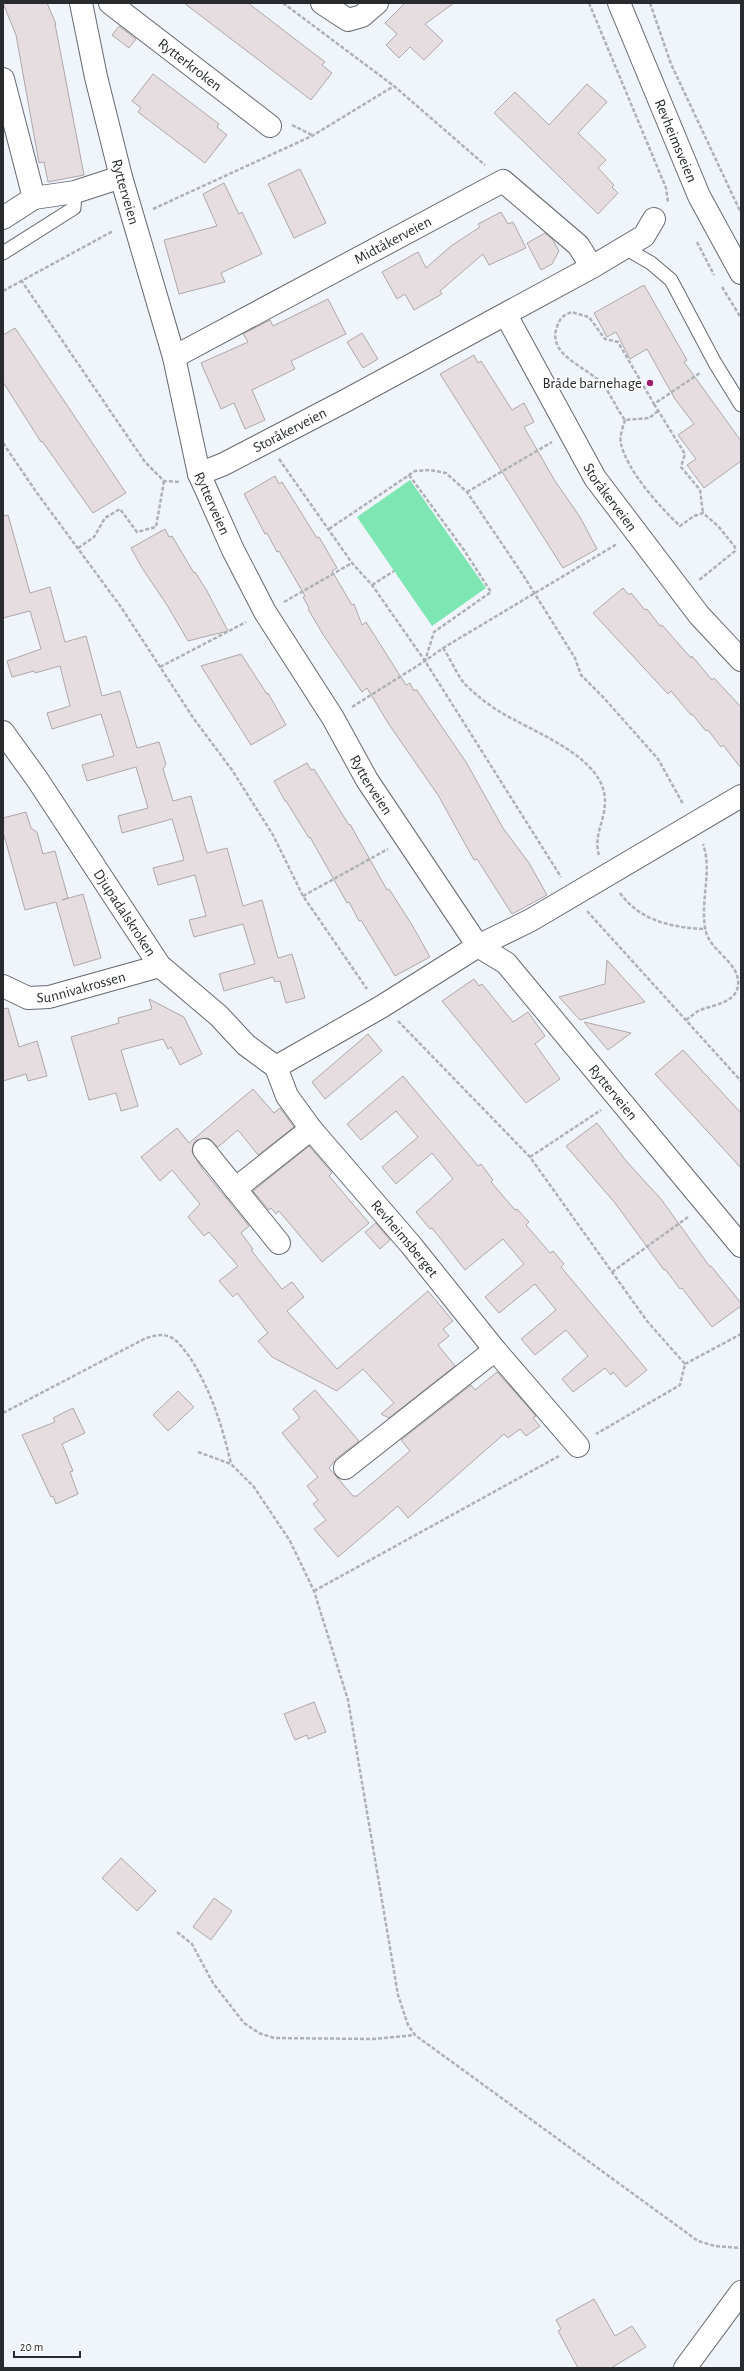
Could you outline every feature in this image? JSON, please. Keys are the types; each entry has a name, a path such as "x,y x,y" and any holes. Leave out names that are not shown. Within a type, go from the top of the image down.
{"street":[{"name":"Rytterveien","path":"81,3 96,77 121,177 136,221 174,357 202,480 233,550 265,612 333,718 367,780 408,839 478,946 506,963 691,1183 705,1204 741,1246"},
{"name":"Rytterkroken","path":"110,3 270,126"},
{"path":"322,3 348,20 362,16 376,3"},
{"name":"Revheimsveien","path":"619,3 699,196 741,273"},
{"path":"3,79 34,198"},
{"path":"3,218 34,198 75,192 121,177"},
{"path":"503,181 578,245 592,267"},
{"name":"Midtåkerveien","path":"174,357 503,181"},
{"name":"Storåkerveien","path":"202,480 224,464 506,315 625,248 644,236 661,211"},
{"name":"Storåkerveien","path":"506,315 596,478 698,616 741,660"},
{"name":"Djupadalskroken","path":"3,732 37,780 160,966 220,1016 246,1045 276,1067"},
{"path":"276,1067 381,1007 478,946 531,920 574,896 695,825 741,796"},
{"name":"Sunnivakrossen","path":"3,986 28,998 49,997 160,966"},
{"name":"Revheimsberget","path":"276,1067 287,1096 312,1129 411,1245 495,1350 578,1446"},
{"path":"236,1189 312,1129"},
{"path":"204,1150 279,1243"},
{"path":"345,1468 495,1350"},
{"path":"685,2368 741,2292"}],"lane":[{"path":"3,253 74,208 75,192"},
{"path":"625,248 651,263 671,280 715,362 741,405"}],"path":[{"path":"283,3 394,86 503,181"},
{"path":"589,3 666,188 661,211"},
{"path":"650,3 671,64 741,213"},
{"path":"3,291 21,280 136,221 155,208 312,136 394,86"},
{"path":"21,280 145,462 164,481 190,482 202,480"},
{"path":"626,420 598,380 563,354 558,345 555,333 562,317 571,312 580,313 589,317 605,339 618,342 685,454 682,467 700,490 703,513 732,541 736,552 697,582"},
{"path":"654,404 715,362"},
{"path":"626,420 649,418 658,411"},
{"path":"626,420 620,442 631,465 661,508 680,526 694,516 703,513"},
{"path":"467,492 570,432"},
{"path":"266,442 352,563 372,585 425,662 574,896 741,1082"},
{"path":"3,443 121,607 194,719 232,770 273,835 303,896 341,953 381,1007 392,1015 530,1157 647,1321 685,1364"},
{"path":"329,530 415,471 430,470 446,472 467,492 575,658 581,675 604,698 658,759 695,825 707,856 706,929 715,947 728,962 736,975 738,987 733,995 723,1003 698,1011 686,1020"},
{"path":"409,475 464,550 491,592 434,632 425,662"},
{"path":"78,548 94,537 105,518 120,509 137,532 156,527 164,481"},
{"path":"333,718 425,662 443,648 637,533"},
{"path":"372,585 394,571"},
{"path":"443,648 463,682 502,715 566,749 586,762 596,772 603,787 605,802 596,846 608,876 626,901 649,918 679,928 706,929"},
{"path":"303,896 408,839"},
{"path":"530,1157 570,1132 618,1097"},
{"path":"612,1272 705,1204"},
{"path":"314,1591 578,1446 680,1385 685,1364 741,1334"},
{"path":"3,1413 146,1338 161,1335 170,1337 180,1344 200,1373 215,1403 231,1464"},
{"path":"198,1452 231,1464 254,1487 273,1513 290,1541 314,1591 348,1700 398,1995 408,2025 415,2035 698,2241 715,2246 741,2248"},
{"path":"177,1932 192,1944 213,1983 244,2023 259,2033 274,2038 374,2039 415,2035"}],"green space":[{"path":"410,480 486,588 432,626 357,517"}],"building":[{"path":"3,3 47,3 56,24 84,175 48,182 44,162 39,163 16,35"},
{"path":"184,3 248,3 325,62 322,65 332,73 311,100"},
{"path":"405,3 454,3 425,24 443,41 424,60 410,47 399,58 386,45 397,34 385,23"},
{"path":"119,26 136,39 129,48 112,35"},
{"path":"153,74 219,124 217,127 227,135 205,163 138,112 141,108 132,101"},
{"path":"587,84 607,102 578,133 606,160 598,168 614,185 612,187 618,193 598,214 494,113 515,92 549,125"},
{"path":"300,169 326,223 294,238 268,184"},
{"path":"224,183 239,214 242,212 262,254 221,273 225,282 179,294 164,240 217,226 203,194"},
{"path":"501,212 508,224 513,222 526,248 489,265 483,254 440,291 442,294 414,310 405,294 397,299 382,272 418,252 426,268 451,246 480,227 478,224"},
{"path":"545,233 553,240 559,251 552,264 541,270 527,243"},
{"path":"644,285 687,360 684,362 741,441 741,461 704,488 687,465 696,459 678,435 694,424 675,399 647,349 630,359 616,332 607,337 594,313"},
{"path":"328,299 346,334 291,361 295,369 252,390 265,420 245,429 234,403 221,409 201,363 248,342 243,334 270,320 273,326"},
{"path":"15,328 126,493 93,513 42,441 41,442 3,382 3,335"},
{"path":"362,333 378,359 363,368 347,342"},
{"path":"474,355 478,363 481,361 512,410 524,403 534,422 524,427 555,481 580,517 597,549 563,568 440,374"},
{"path":"275,476 279,484 282,482 317,538 319,537 337,568 332,571 352,605 354,604 362,625 366,622 406,685 410,683 414,691 416,689 466,762 503,828 529,863 547,895 512,914 477,859 474,860 438,795 388,723 367,688 362,692 324,636 308,609 309,608 303,597 305,596 279,551 277,552 267,533 265,534 244,494"},
{"path":"8,515 30,593 50,587 65,642 86,636 102,696 120,691 137,748 159,742 166,764 163,769 173,801 191,796 207,853 227,848 243,906 262,900 278,958 292,954 305,998 286,1003 280,981 275,982 273,977 224,991 219,974 255,964 243,924 194,937 189,920 206,916 195,875 158,885 153,868 184,860 172,819 122,833 118,816 148,808 136,767 87,781 82,765 114,756 101,714 52,729 47,713 70,706 60,666 35,673 34,671 12,677 7,661 41,649 30,611 3,618 3,516"},
{"path":"165,529 169,537 172,536 194,573 195,572 207,591 228,631 188,641 167,605 142,568 131,548"},
{"path":"623,588 629,595 631,593 645,610 647,609 660,626 662,625 691,658 692,656 712,680 714,678 741,707 741,768 723,745 721,747 708,730 706,731 671,691 668,694 593,613"},
{"path":"241,654 267,694 268,693 286,725 251,745 201,666"},
{"path":"307,763 311,770 314,769 349,825 350,824 387,890 389,889 430,957 395,976 361,920 359,921 349,902 347,903 310,837 309,838 285,801 274,781"},
{"path":"26,812 31,828 37,832 43,854 55,851 68,898 62,900 83,894 101,958 74,966 56,902 25,910 3,832 3,818"},
{"path":"607,960 645,1002 580,1020 559,997 605,984"},
{"path":"474,979 479,986 482,984 513,1022 528,1012 545,1036 535,1044 560,1079 526,1103 442,1001"},
{"path":"149,999 184,1017 202,1054 180,1065 171,1047 168,1049 163,1039 121,1050 138,1106 121,1111 116,1093 89,1100 71,1037 119,1023 118,1018 152,1009"},
{"path":"8,1008 19,1047 37,1041 47,1076 28,1081 26,1074 3,1081 3,1009"},
{"path":"584,1022 631,1033 608,1050"},
{"path":"368,1034 382,1051 325,1099 312,1082"},
{"path":"683,1050 741,1113 741,1168 655,1074"},
{"path":"403,1076 478,1166 481,1164 493,1180 491,1182 515,1210 517,1209 529,1222 526,1225 550,1253 553,1251 564,1264 561,1267 647,1370 626,1387 613,1372 611,1375 605,1368 573,1392 562,1379 588,1356 566,1330 535,1355 521,1339 556,1310 535,1284 499,1313 485,1297 524,1264 503,1239 465,1270 432,1228 430,1229 416,1212 453,1179 432,1153 396,1184 382,1167 418,1137 396,1111 361,1140 347,1124"},
{"path":"253,1089 274,1113 280,1108 294,1127 258,1155 238,1130 218,1147 208,1138 196,1140 193,1145 192,1152 203,1170 249,1226 241,1233 253,1249 251,1250 282,1289 292,1282 304,1297 287,1311 337,1369 428,1291 453,1321 443,1329 449,1336 438,1345 455,1366 389,1418 381,1414 394,1403 363,1369 337,1391 272,1357 258,1341 268,1333 237,1293 233,1297 219,1281 238,1266 209,1232 204,1236 188,1217 200,1204 172,1170 160,1181 141,1157 177,1128 189,1143"},
{"path":"597,1123 627,1162 661,1199 710,1267 711,1266 741,1303 741,1306 712,1327 682,1288 680,1289 665,1269 664,1270 615,1203 566,1146"},
{"path":"309,1146 332,1173 329,1176 369,1223 322,1262 279,1211 276,1214 271,1208 269,1210 253,1191"},
{"path":"376,1223 390,1240 380,1249 365,1232"},
{"path":"497,1372 536,1416 533,1418 540,1426 526,1436 520,1429 508,1438 504,1434 408,1518 398,1506 338,1557 314,1529 326,1520 313,1504 318,1500 307,1486 318,1477 282,1433 300,1418 293,1409 315,1390 359,1441 337,1458 329,1468 353,1496 357,1496 410,1451 401,1440 471,1385 475,1390"},
{"path":"178,1391 194,1407 168,1431 153,1415"},
{"path":"73,1408 85,1433 62,1444 73,1471 70,1472 78,1494 56,1504 53,1496 51,1497 22,1435 55,1422 53,1418"},
{"path":"314,1702 326,1732 308,1739 307,1735 295,1740 284,1714"},
{"path":"121,1858 156,1891 137,1911 102,1878"},
{"path":"214,1898 232,1911 211,1940 193,1927"},
{"path":"594,2299 615,2336 632,2326 646,2347 611,2368 578,2368 558,2331 561,2329 556,2320"}],"place":[{"name":"Bråde barnehage","path":"650,383"}]}
